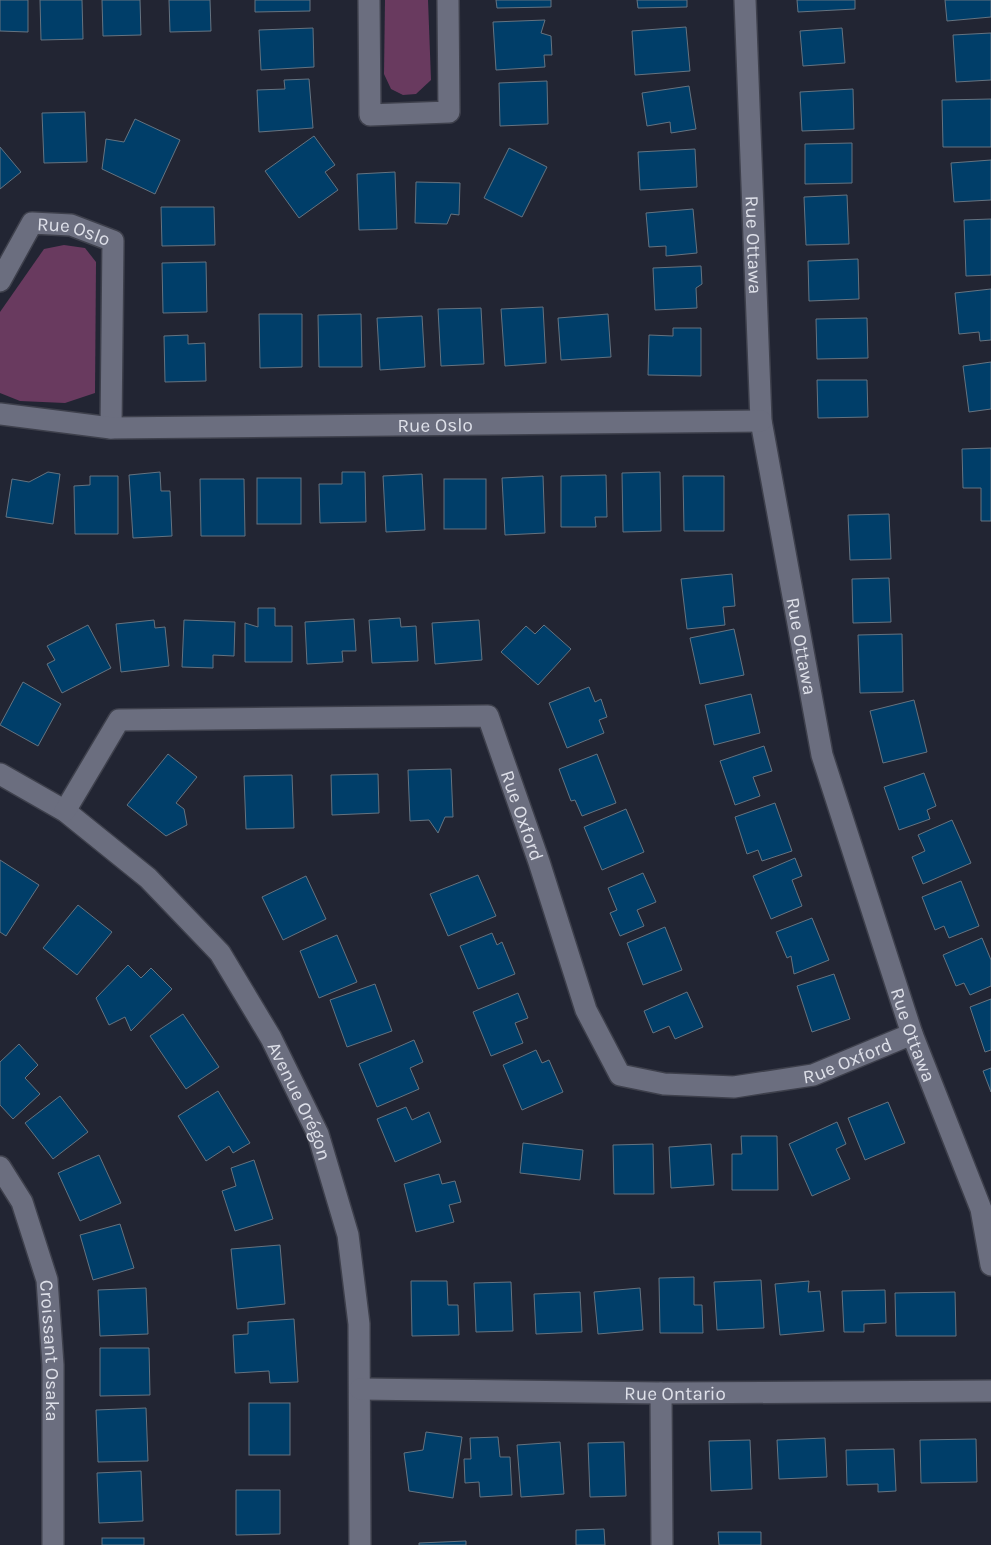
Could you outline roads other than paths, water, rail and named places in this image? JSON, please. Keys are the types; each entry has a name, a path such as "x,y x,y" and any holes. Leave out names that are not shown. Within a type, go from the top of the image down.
{"street":[{"path":"369,0 370,115 449,112 448,0"},
{"name":"Rue Ottawa","path":"745,0 761,421 822,755 912,1034 981,1209 991,1265"},
{"name":"Rue Oslo","path":"0,281 32,223 71,225 113,241 111,428"},
{"name":"Rue Oslo","path":"0,414 111,428 761,421"},
{"name":"Rue Oxford","path":"66,811 119,720 488,716 539,862 586,1010 620,1075 664,1084 734,1087 813,1075 912,1034"},
{"name":"Avenue Orégon","path":"0,774 66,811 148,878 220,953 271,1038 318,1134 348,1235 359,1324 360,1545"},
{"name":"Croissant Osaka","path":"0,1167 22,1202 47,1280 53,1365 53,1545"},
{"name":"Rue Ontario","path":"360,1388 661,1393 991,1391"},
{"path":"661,1393 662,1545"}]}
